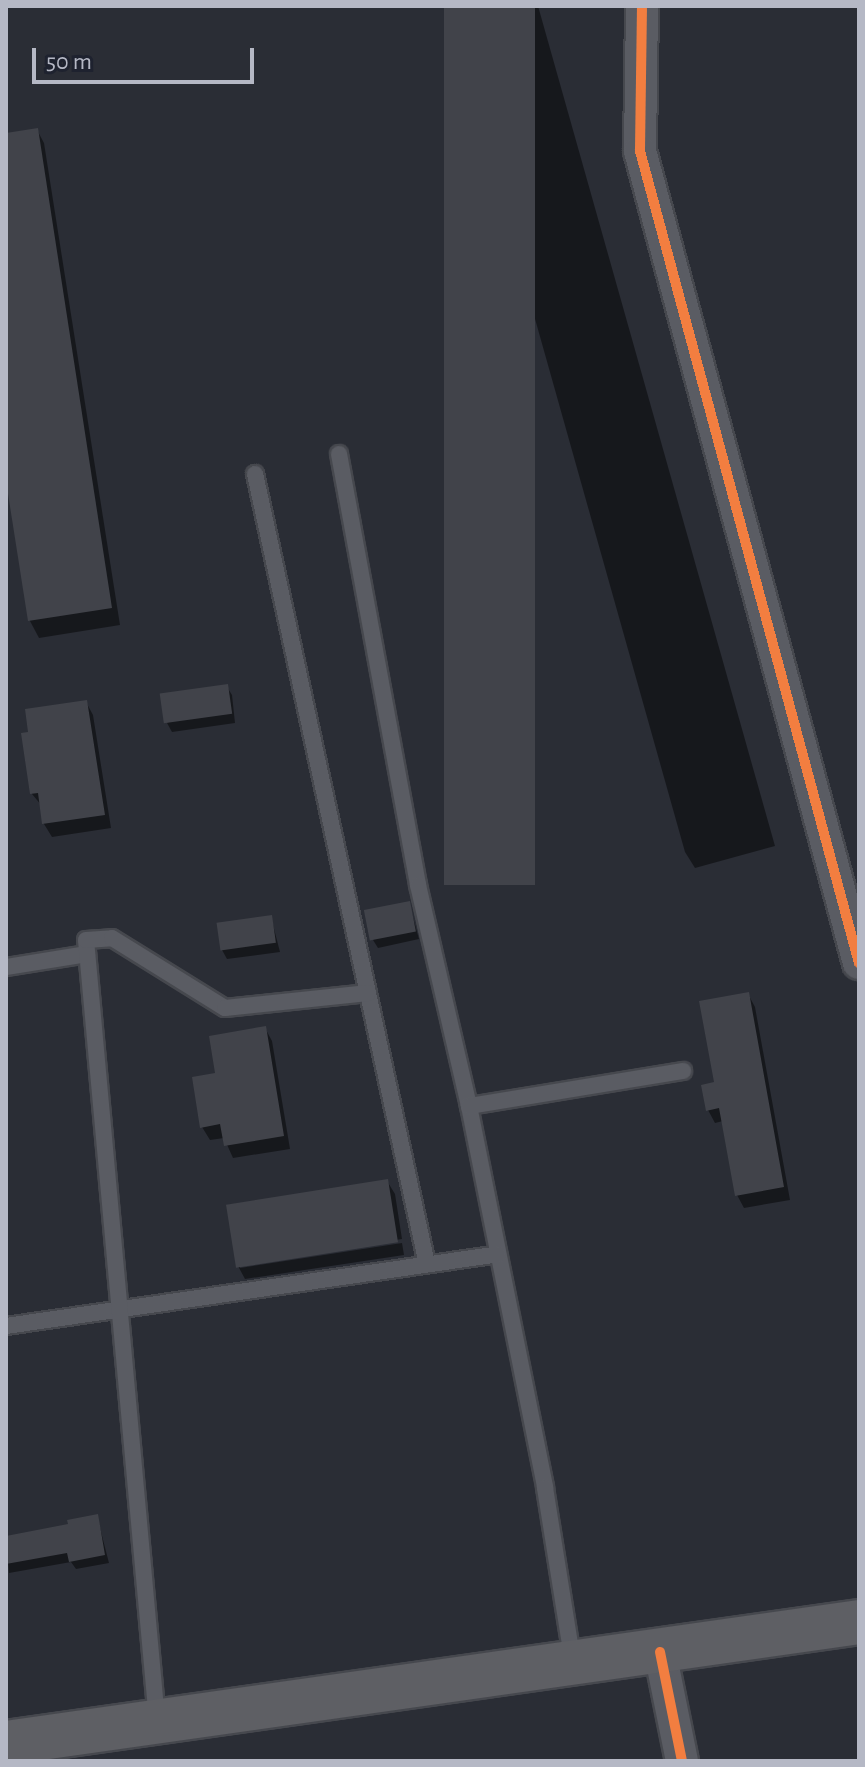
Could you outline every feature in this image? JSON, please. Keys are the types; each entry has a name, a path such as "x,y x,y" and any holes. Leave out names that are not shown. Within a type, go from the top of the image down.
{"highway":[{"path":"6,1743 859,1622"}],"street":[{"path":"642,6 640,151 859,963"},
{"path":"660,1652 682,1761"}],"lane":[{"path":"339,454 418,885 469,1106 545,1488 573,1664"},
{"path":"255,474 427,1264"},
{"path":"157,1722 86,940 112,938 225,1008 368,993"},
{"path":"6,967 87,954"},
{"path":"469,1106 683,1071"},
{"path":"6,1326 498,1254"}],"building":[{"path":"444,6 535,6 535,885 444,885"},
{"path":"38,128 112,608 28,621 6,481 6,133"},
{"path":"228,684 232,714 164,723 160,694"},
{"path":"87,700 105,815 42,824 38,793 30,794 21,733 28,732 25,709"},
{"path":"410,901 416,931 370,940 364,910"},
{"path":"272,915 276,943 220,951 217,923"},
{"path":"749,992 784,1187 735,1196 719,1108 706,1111 701,1085 714,1082 699,1001"},
{"path":"266,1026 284,1136 224,1146 220,1124 200,1128 192,1077 215,1073 209,1036"},
{"path":"388,1179 398,1242 236,1268 226,1205"},
{"path":"98,1514 105,1555 69,1562 67,1553 6,1564 6,1536 68,1524 67,1520"}],"cycle path":[{"path":"642,6 640,151 859,963"},
{"path":"660,1652 682,1761"}]}
